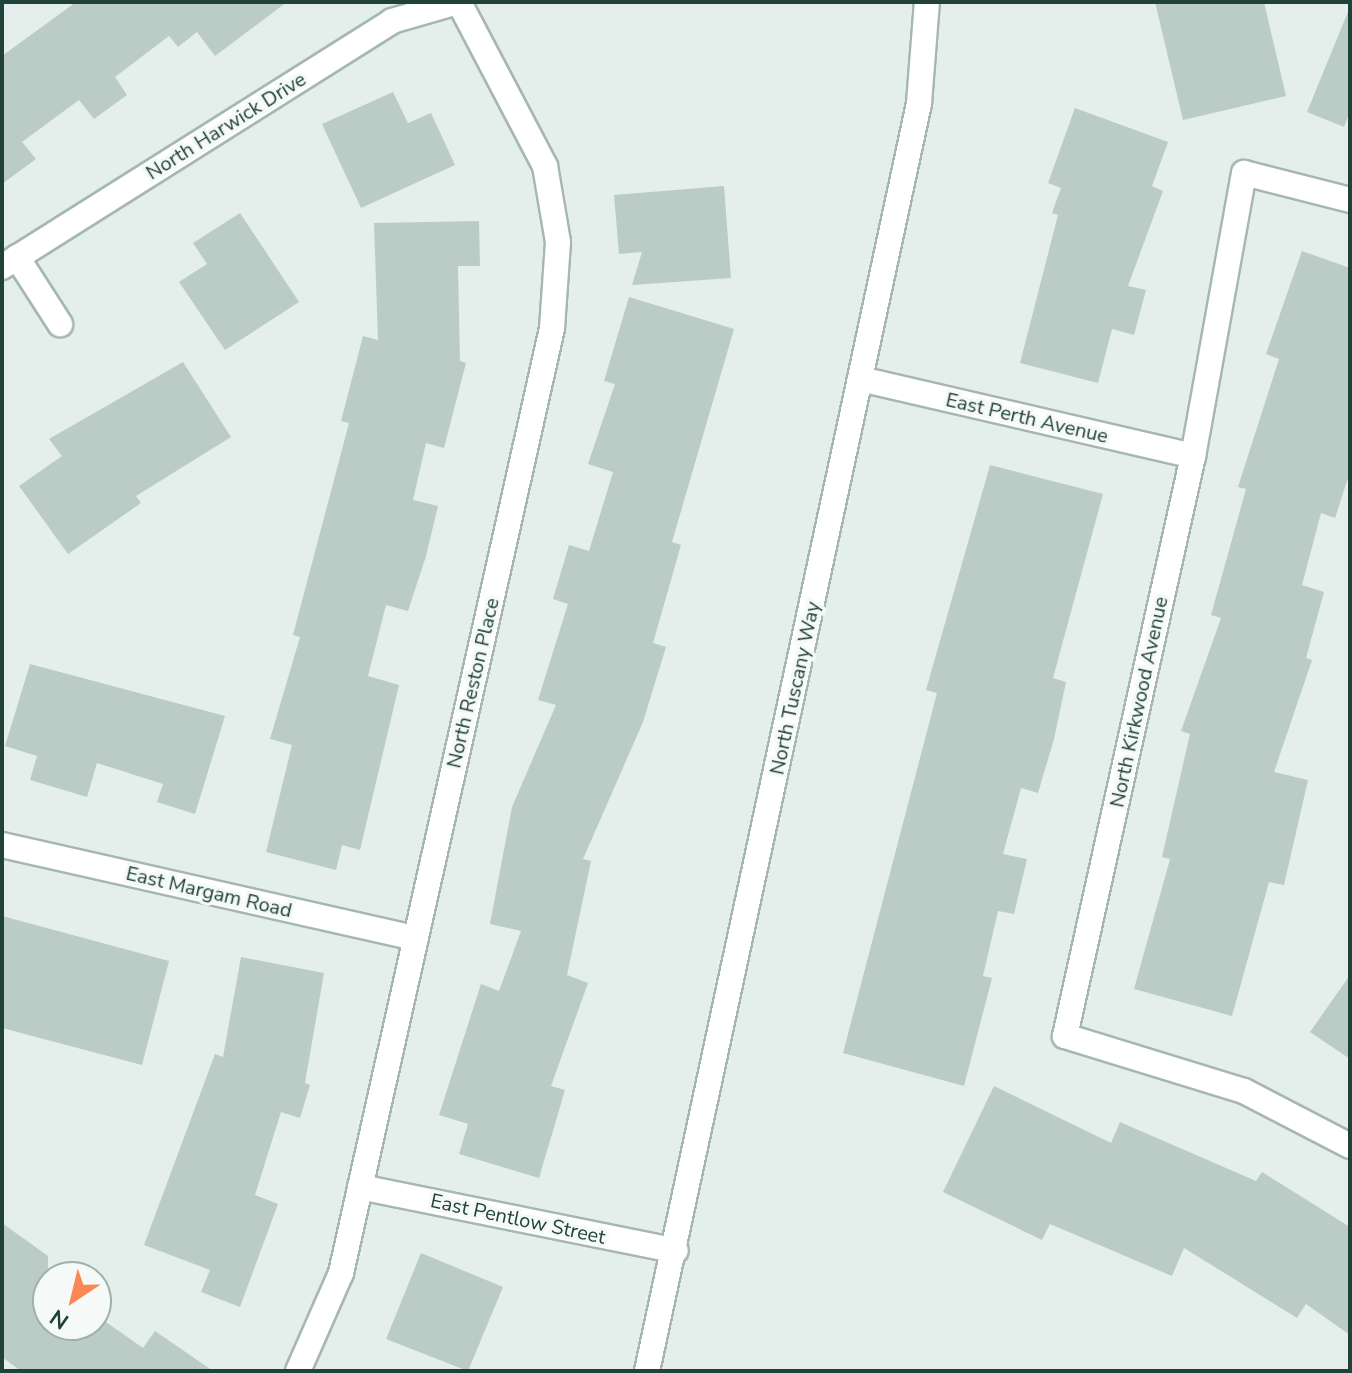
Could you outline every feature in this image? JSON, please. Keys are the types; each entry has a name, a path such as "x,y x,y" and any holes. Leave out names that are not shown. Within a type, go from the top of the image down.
{"street":[{"name":"North Harwick Drive","path":"10,262 392,21 458,2"},
{"name":"North Reston Place","path":"298,1371 341,1273 552,328 558,242 545,166 458,2"},
{"name":"North Tuscany Way","path":"647,1371 676,1251 919,103 927,2"},
{"name":"North Kirkwood Avenue","path":"1350,200 1244,173 1193,456 1065,1036 1244,1091 1350,1146"},
{"path":"10,262 60,324"},
{"name":"East Perth Avenue","path":"860,379 1193,456"},
{"name":"East Margam Road","path":"2,845 416,938"},
{"name":"East Pentlow Street","path":"360,1187 676,1251"}],"building":[{"path":"76,2 287,2 215,56 197,32 178,47 169,36 115,77 127,95 94,119 79,100 22,142 36,159 2,184 2,56"},
{"path":"1155,2 1264,2 1286,96 1183,120"},
{"path":"1350,7 1350,111 1344,127 1307,112"},
{"path":"393,92 408,123 431,113 455,165 361,208 322,124"},
{"path":"1075,108 1168,142 1152,186 1163,191 1128,286 1146,290 1134,335 1112,329 1098,383 1020,363 1058,215 1052,213 1061,188 1048,183"},
{"path":"724,186 731,278 632,285 642,252 619,254 614,195"},
{"path":"240,213 299,302 225,350 179,282 207,264 193,243"},
{"path":"479,221 480,266 458,266 460,361 466,363 444,448 426,443 413,500 438,506 426,556 408,611 386,605 368,676 399,685 360,850 342,845 336,870 266,852 292,745 270,739 300,637 293,635 349,423 341,421 363,336 378,340 374,223"},
{"path":"1302,251 1350,268 1350,472 1335,518 1321,513 1302,585 1324,592 1306,658 1312,660 1274,772 1308,780 1284,885 1269,882 1232,1016 1134,989 1170,859 1162,857 1190,734 1181,731 1221,618 1211,615 1246,489 1238,487 1279,359 1266,354"},
{"path":"629,297 734,329 672,542 681,545 653,643 666,647 643,722 583,859 591,861 567,975 588,983 551,1086 565,1090 539,1178 459,1154 468,1124 439,1115 481,984 499,991 521,931 490,924 512,807 556,705 538,700 568,604 553,599 569,545 589,551 613,472 588,464 615,384 604,381"},
{"path":"183,362 231,437 136,496 141,503 68,554 19,486 62,456 49,439"},
{"path":"990,465 1103,494 1053,678 1066,682 1054,739 1038,793 1021,788 1003,854 1027,859 1014,914 998,911 983,976 992,978 964,1086 843,1053 937,693 926,690"},
{"path":"30,664 225,716 195,814 157,802 163,784 97,763 87,797 30,780 37,756 5,746"},
{"path":"2,916 169,961 142,1065 2,1028"},
{"path":"241,957 324,973 305,1083 310,1085 300,1118 281,1112 255,1195 278,1204 240,1307 201,1292 210,1270 144,1245 215,1054 223,1057"},
{"path":"1350,975 1350,1059 1310,1032"},
{"path":"994,1086 1111,1143 1120,1122 1256,1181 1262,1172 1350,1227 1350,1335 1306,1304 1297,1318 1184,1248 1172,1276 1050,1224 1042,1240 943,1192"},
{"path":"2,1223 48,1256 48,1261 32,1261 32,1341 112,1341 112,1326 143,1348 155,1331 213,1371 21,1371 2,1357"},
{"path":"421,1253 503,1287 468,1371 386,1339"}]}
